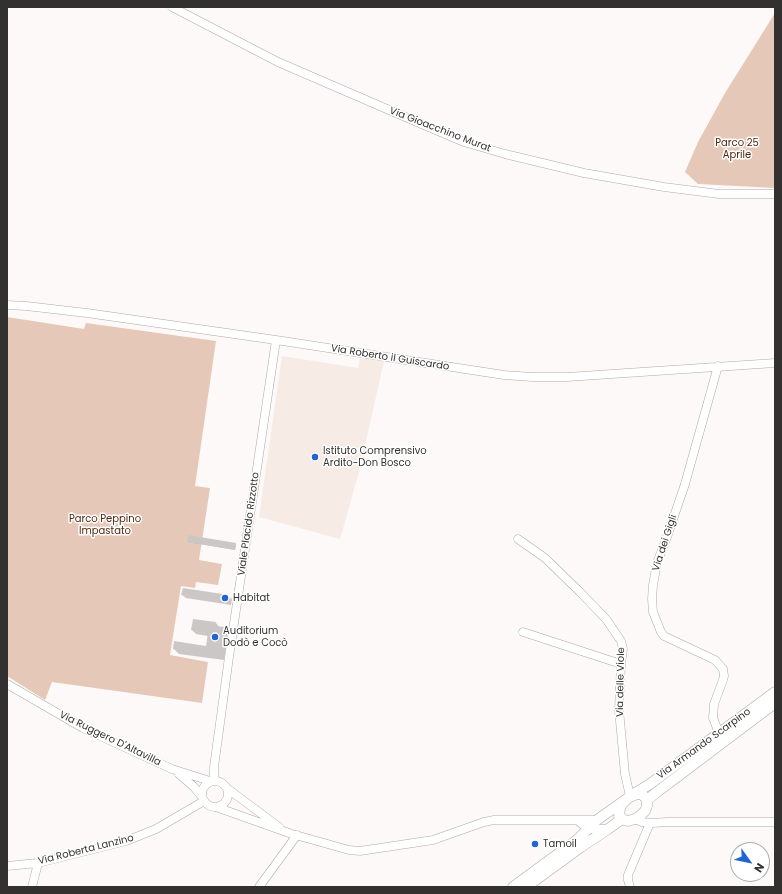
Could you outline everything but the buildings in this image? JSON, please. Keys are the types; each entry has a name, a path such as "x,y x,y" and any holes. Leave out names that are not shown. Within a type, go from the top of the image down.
{"street":[{"name":"Via Gioacchino Murat","path":"172,7 278,62 464,142 584,173 664,187 720,194 775,194"},
{"name":"Via Roberto il Guiscardo","path":"7,305 87,313 276,340 504,376 567,377 775,363"},
{"name":"Viale Placido Rizzotto","path":"212,781 276,340"},
{"name":"Via dei Gigli","path":"718,366 685,484 657,562 652,599 653,612 664,636 715,660 723,669 724,676 714,704 713,718 720,733"},
{"name":"Via delle Viole","path":"518,539 545,558 580,592 606,619 621,641 623,648 619,710 625,774 630,796"},
{"path":"523,632 621,664"},
{"name":"Via Ruggero D'Altavilla","path":"7,684 83,728 172,769 212,781"},
{"name":"Via Armando Scarpino","path":"514,887 577,840 597,820 630,796 650,784 775,692"},
{"name":"Via Armando Scarpino","path":"647,800 775,703"},
{"name":"Via Ruggero D'Altavilla","path":"172,769 190,783 203,799"},
{"path":"295,835 266,817 228,789 222,782 218,780 212,781 204,786 202,794 203,799 209,806 216,807 295,835 350,850 360,851 434,840 484,822 494,820 597,820"},
{"path":"216,807 220,806 226,801 229,793 228,789"},
{"path":"641,794 647,800 645,811 635,819 628,821 619,816 620,808 630,796 641,794"},
{"name":"Via Roberta Lanzino","path":"7,866 38,863 126,842 156,829 203,799"},
{"path":"645,811 656,819 667,822"},
{"path":"526,887 580,847 608,830 622,819"},
{"path":"635,819 650,823 775,822"},
{"path":"577,820 588,829 608,830"},
{"path":"630,887 628,875 650,823"},
{"path":"259,887 295,835"},
{"path":"32,887 38,863"}],"shaded area":[{"name":"Istituto Comprensivo Ardito-Don Bosco","path":"282,356 358,368 360,358 384,361 359,472 340,539 259,517"}],"green space":[{"name":"Parco 25 Aprile","path":"775,13 775,188 698,184 685,172 698,142 725,93"},
{"name":"Parco Peppino Impastato","path":"7,317 84,329 86,323 216,341 195,486 210,488 199,560 222,564 218,585 196,582 195,588 181,586 170,655 208,662 202,703 52,682 45,700 7,676"}],"place":[{"name":"Istituto Comprensivo Ardito-Don Bosco","path":"315,457"},
{"name":"Habitat","path":"225,598"},
{"name":"Auditorium Dodò e Cocò","path":"215,637"},
{"name":"Tamoil","path":"535,844"}]}
